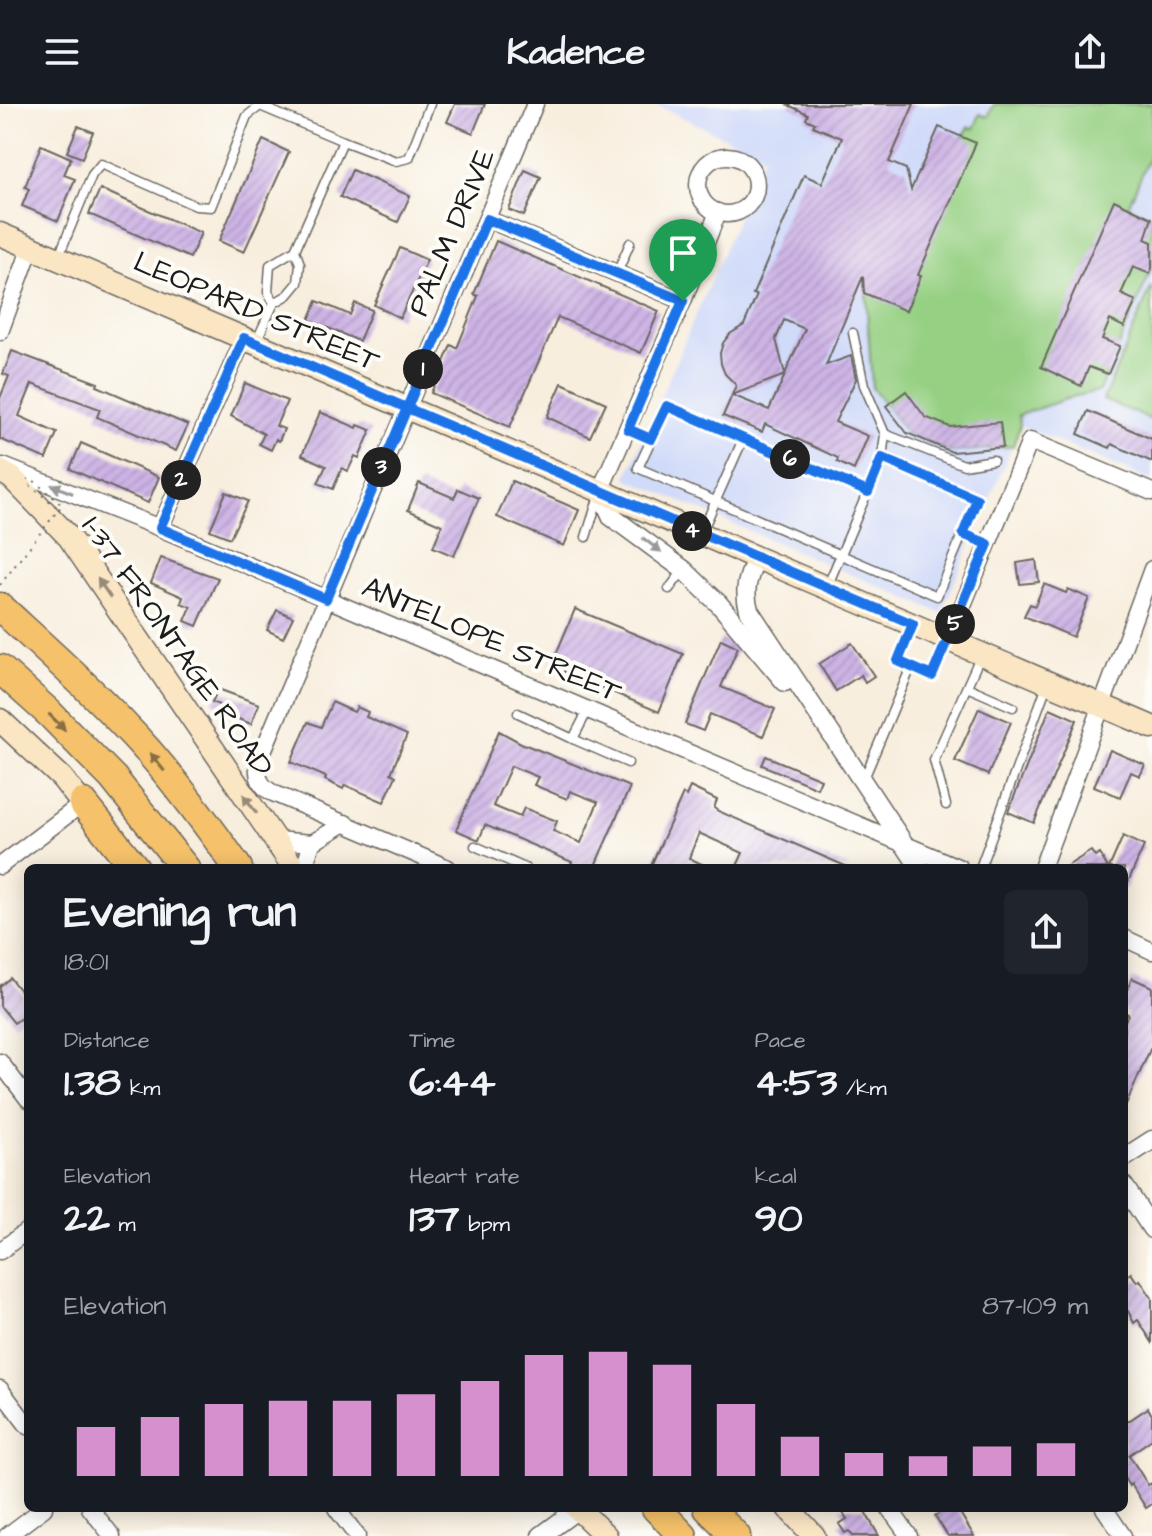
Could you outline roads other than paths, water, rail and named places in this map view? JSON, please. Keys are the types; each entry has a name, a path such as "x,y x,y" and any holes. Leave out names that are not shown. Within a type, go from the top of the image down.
{"highway":[{"path":"0,607 98,698 149,752 235,864"},
{"path":"0,669 113,778 182,864"},
{"path":"83,803 132,864"},
{"path":"712,1512 736,1536"}],"main road":[{"name":"LEOPARD STREET","path":"0,234 1152,727"},
{"name":"I-37 FRONTAGE ROAD","path":"0,468 69,537 291,864"},
{"path":"0,720 52,768 83,803 125,864"},
{"path":"582,1512 606,1536"},
{"path":"792,1512 814,1536"}],"street":[{"name":"PALM DRIVE","path":"345,823 263,788 258,763 535,104"},
{"path":"718,212 683,301 600,491 612,517 684,570 845,755"},
{"path":"487,219 683,301"},
{"path":"0,332 31,247"},
{"path":"160,528 250,340"},
{"path":"949,639 1030,441 1152,492"},
{"name":"ANTELOPE STREET","path":"0,468 160,528 951,864"},
{"path":"718,610 745,583 756,558"},
{"path":"1044,864 1152,569"},
{"path":"745,583 749,610 918,864"},
{"path":"718,610 749,610"},
{"path":"0,866 83,803"},
{"path":"275,840 312,843 345,823 439,864"},
{"path":"305,864 312,843"},
{"path":"1128,940 1152,951"},
{"path":"0,1062 24,1094"},
{"path":"1128,1156 1150,1146"},
{"path":"1128,1192 1152,1229"},
{"path":"0,1251 24,1233"},
{"path":"0,1389 24,1421"},
{"path":"7,1536 39,1512"},
{"path":"93,1512 112,1536"},
{"path":"339,1512 357,1536"},
{"path":"541,1536 573,1512"},
{"path":"892,1512 909,1536"},
{"path":"1107,1512 1123,1536"}],"lane":[{"path":"58,258 92,175 101,164 196,206 211,207 247,116 260,106 396,161 409,158 430,104"},
{"path":"274,303 268,292 270,265 295,250 343,141"},
{"path":"617,274 630,243"},
{"path":"250,340 274,303 288,295 298,283 300,264 295,250"},
{"path":"827,588 882,458 885,434 864,385 853,333"},
{"path":"868,492 667,406 638,468 937,596 977,499 882,458"},
{"path":"628,429 651,439"},
{"path":"885,434 964,465 993,460"},
{"path":"701,534 743,439"},
{"path":"586,537 600,491"},
{"path":"963,534 988,544"},
{"path":"669,589 684,570"},
{"path":"913,624 898,661 932,676 949,639"},
{"path":"946,805 934,760 982,653"},
{"path":"863,782 911,667"},
{"path":"981,864 1048,682"},
{"path":"967,687 1013,707"},
{"path":"573,739 588,710"},
{"path":"518,713 628,763"},
{"path":"475,846 516,864"}]}
